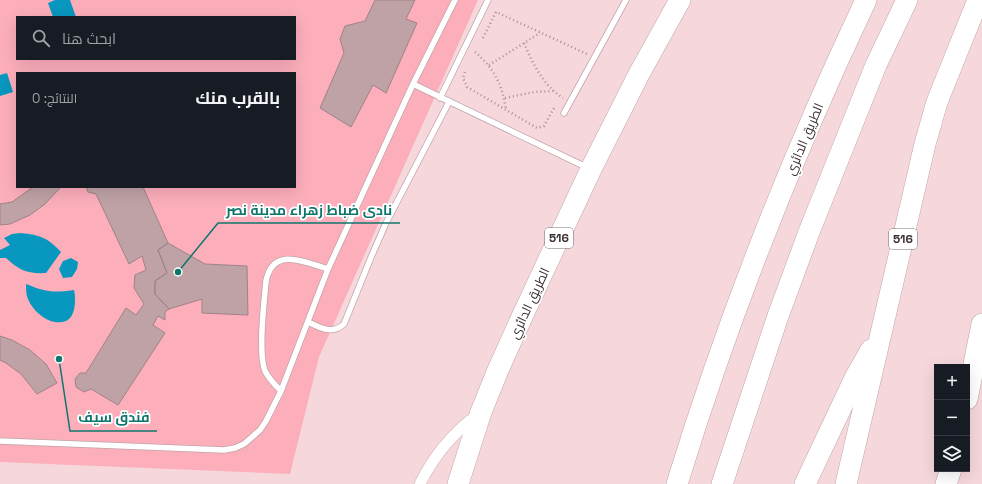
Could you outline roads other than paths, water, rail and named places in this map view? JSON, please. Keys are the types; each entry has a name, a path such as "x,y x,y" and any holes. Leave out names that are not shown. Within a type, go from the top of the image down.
{"highway":[{"name":"الطريق الدائري","path":"458,484 481,412 498,370 591,169 639,74 680,0"},
{"name":"الطريق الدائري","path":"677,484 710,383 757,255 817,108 866,0"},
{"path":"722,484 773,330 809,232 876,65 907,0"},
{"name":"516","path":"846,484 919,172 937,102 978,0"},
{"path":"970,384 982,324"},
{"name":"516","path":"805,484 855,378 883,328"},
{"path":"946,484 950,472"}],"street":[{"path":"420,484 434,460 446,444 462,427 481,412"}],"lane":[{"path":"0,441 224,450 244,444 253,438 260,430 281,391 328,269 413,84 455,0"},
{"path":"440,98 488,0"},
{"path":"564,113 626,0"},
{"path":"413,84 591,169"},
{"path":"308,322 330,330 340,328 344,324 386,223 449,102"},
{"path":"281,391 269,378 265,371 262,357 267,273 278,261 286,259 295,259 328,269"}],"water":[{"path":"55,0 70,0 76,16 53,16 48,3"},
{"path":"7,73 13,92 0,96 0,75"},
{"path":"21,233 48,240 61,252 46,273 28,272 15,266 6,258 0,258 0,250 10,245 4,238 12,234"},
{"path":"71,258 78,262 77,269 72,277 63,278 59,269 63,261"},
{"path":"26,284 49,291 74,290 75,302 72,316 66,321 60,322 54,322 43,317 30,304 27,296"}],"place":[{"name":"نادى ضباط زهراء مدينة نصر","path":"178,272"},
{"name":"فندق سيف","path":"59,359"}]}
